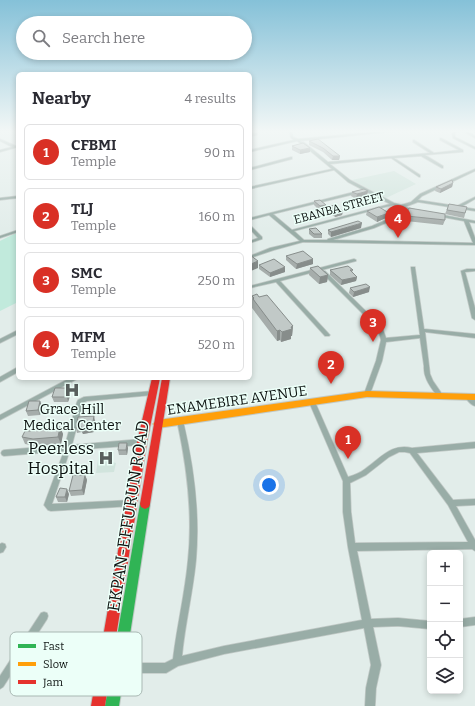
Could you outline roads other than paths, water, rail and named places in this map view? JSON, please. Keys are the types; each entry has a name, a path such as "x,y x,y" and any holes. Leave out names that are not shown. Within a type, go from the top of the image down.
{"main road":[{"path":"111,632 142,442 156,380"},
{"name":"EKPAN-EFFURUN ROAD","path":"124,632 166,380"},
{"name":"ENAMEBIRE AVENUE","path":"158,424 366,394 472,397"},
{"path":"98,706 100,696"},
{"name":"EKPAN-EFFURUN ROAD","path":"112,706 114,696"}],"street":[{"path":"252,168 267,164"},
{"path":"329,164 349,181 365,190 400,207 421,212"},
{"path":"401,164 419,176"},
{"path":"437,164 442,167"},
{"path":"252,188 335,169"},
{"path":"400,207 412,202 421,195 475,170"},
{"path":"252,218 365,190"},
{"path":"0,199 16,197"},
{"path":"458,207 475,198"},
{"path":"412,202 423,202 475,210"},
{"name":"EBANBA STREET","path":"291,231 393,204"},
{"path":"322,242 373,227 404,214 406,209"},
{"path":"429,213 475,222"},
{"path":"270,214 303,242"},
{"path":"252,256 272,249 303,242 475,243 466,220"},
{"path":"252,229 261,238 252,241"},
{"path":"0,237 16,232"},
{"path":"252,286 354,260"},
{"path":"413,268 427,366 426,372 428,378 441,397"},
{"path":"319,269 380,328 384,340 379,361 366,394"},
{"path":"475,270 463,271 475,318"},
{"path":"277,280 327,336"},
{"path":"467,285 475,286"},
{"path":"0,341 16,333"},
{"path":"384,340 422,333 475,336"},
{"path":"0,380 16,370"},
{"path":"0,418 71,380"},
{"path":"133,503 51,508 48,505 68,448 80,402 82,400 153,393"},
{"path":"472,397 475,404"},
{"path":"312,402 346,481 347,512 352,546 376,665 371,688 370,706"},
{"path":"177,662 181,624 192,558 193,529 191,473 180,421"},
{"path":"4,453 142,442"},
{"path":"346,481 367,472 386,456 396,450 405,448 412,451 475,445"},
{"path":"352,546 474,546 451,503 412,451"},
{"path":"451,503 475,502"},
{"path":"34,632 44,616"},
{"path":"463,623 475,621"},
{"path":"142,668 166,668 177,662 224,650 367,624 398,622 427,625"},
{"path":"0,684 10,669"}],"place":[{"name":"MFM","path":"398,238"},
{"name":"SMC","path":"373,342"},
{"name":"TLJ","path":"331,384"},
{"name":"Grace Hill Medical Center","path":"72,390"},
{"name":"Peerless Hospital","path":"106,458"},
{"name":"CFBMI","path":"348,459"}]}
